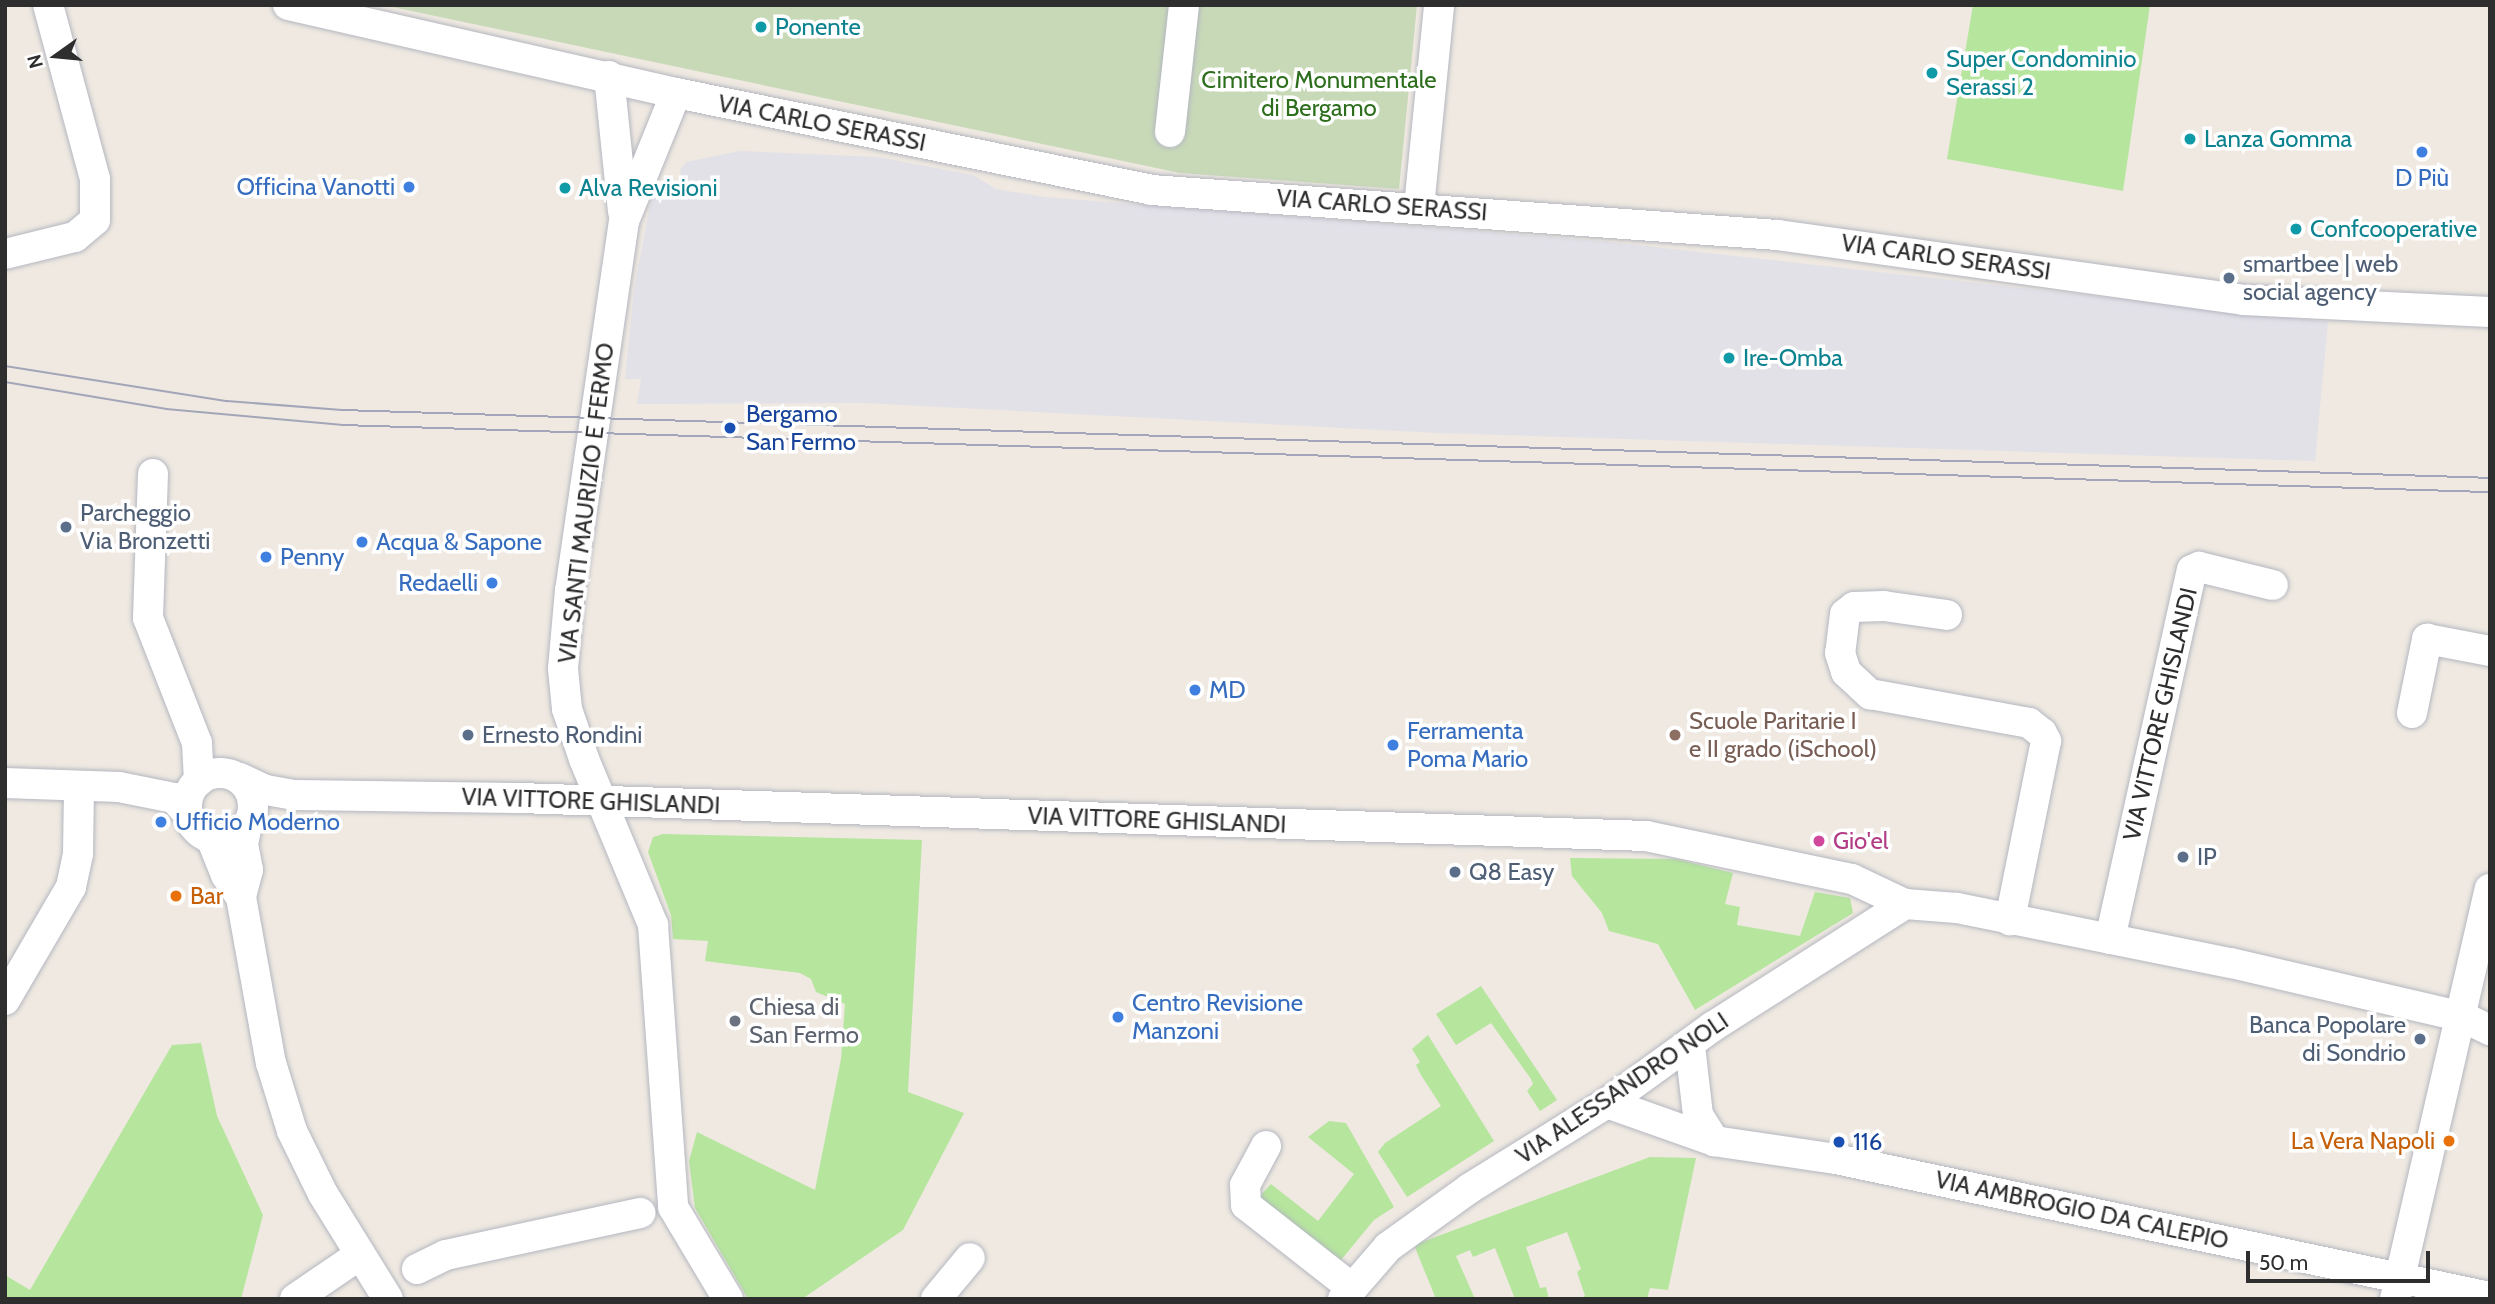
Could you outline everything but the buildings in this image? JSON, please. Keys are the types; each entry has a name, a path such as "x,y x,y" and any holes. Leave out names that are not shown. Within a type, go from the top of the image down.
{"street":[{"name":"VIA CARLO SERASSI","path":"288,5 676,93 1151,190 1419,207 1777,235 2243,300 2490,312"},
{"path":"1170,132 1184,5"},
{"path":"1419,207 1439,5"},
{"path":"5,254 75,237 95,220 95,179 54,9"},
{"name":"VIA SANTI MAURIZIO E FERMO","path":"609,76 624,221"},
{"name":"VIA SANTI MAURIZIO E FERMO","path":"676,93 624,221 570,590 563,669 567,709 653,925 673,1207 728,1299"},
{"path":"153,474 148,618 197,743 198,781"},
{"name":"VIA VITTORE GHISLANDI","path":"2110,939 2192,570 2199,567 2273,585"},
{"path":"1947,615 1884,606 1854,607 1845,614 1840,653 1846,672 1870,694 2029,723 2042,733 2046,741 2010,920"},
{"path":"2412,713 2427,639 2490,650"},
{"path":"197,743 234,776 253,802 243,844 248,870 241,897"},
{"path":"188,814 188,797 198,781 213,773 234,776"},
{"name":"VIA VITTORE GHISLANDI","path":"234,776 293,795 1646,836 1852,879 1905,904 2110,939 2476,1024"},
{"path":"119,787 145,777 198,781"},
{"path":"5,783 119,787 174,799 197,829 211,838 228,838 249,822"},
{"path":"5,1000 71,887 78,854 79,787"},
{"name":"VIA VITTORE GHISLANDI","path":"249,822 264,805 293,795"},
{"path":"211,838 226,875 241,897 271,1063 292,1131 358,1256 388,1299"},
{"path":"2397,1287 2476,1024 2490,889"},
{"name":"VIA ALESSANDRO NOLI","path":"1266,1146 1245,1185 1246,1205 1347,1293 1398,1239 1905,904"},
{"path":"1690,1045 1698,1115 1714,1141"},
{"name":"VIA AMBROGIO DA CALEPIO","path":"1607,1103 1714,1141 1836,1159 2397,1287 2490,1297"},
{"path":"417,1269 446,1255 640,1213"},
{"path":"295,1299 358,1256"},
{"path":"936,1299 970,1258"}],"shaded area":[{"name":"Ire-Omba","path":"740,151 878,157 973,175 996,189 1044,197 1601,241 2328,322 2315,461 1438,433 864,403 637,404 641,379 625,379 634,290 651,200 660,192 668,194 682,180 680,170 686,162"}],"green space":[{"name":"Cimitero Monumentale di Bergamo","path":"383,5 1417,5 1399,189 1180,173"},
{"path":"1973,5 2150,5 2123,191 1947,159"},
{"path":"663,834 922,840 908,1092 964,1113 903,1230 802,1299 748,1299 695,1208 689,1161 697,1132 815,1190 841,1059 845,1004 816,992 811,979 800,973 705,961 708,941 673,939 671,915 648,852 653,837"},
{"path":"1570,858 1676,859 1733,873 1725,904 1740,907 1737,925 1800,936 1815,892 1850,898 1853,913 1695,1010 1658,944 1609,931 1602,913 1572,876"},
{"path":"1481,986 1557,1100 1540,1111 1527,1091 1533,1084 1531,1079 1491,1023 1456,1045 1436,1014"},
{"path":"1428,1035 1494,1141 1407,1197 1378,1152 1385,1143 1441,1106 1421,1075 1416,1065 1420,1062 1412,1049"},
{"path":"201,1043 217,1116 263,1215 241,1299 5,1299 5,1275 30,1290 172,1045"},
{"path":"1329,1121 1346,1123 1394,1207 1374,1220 1336,1266 1256,1200 1271,1184 1318,1221 1354,1174 1308,1137"},
{"path":"1650,1157 1696,1158 1668,1290 1650,1288 1647,1299 1578,1299 1585,1296 1577,1272 1581,1269 1567,1232 1526,1247 1540,1288 1546,1287 1549,1299 1515,1299 1495,1248 1473,1257 1470,1250 1456,1256 1475,1299 1436,1299 1414,1245"}],"tram line":[{"path":"5,366 227,401 342,410 2490,478"},
{"path":"5,382 167,409 342,425 2490,492"}],"place":[{"name":"Ponente","path":"761,27"},
{"name":"Super Condominio Serassi 2","path":"1932,73"},
{"name":"Lanza Gomma","path":"2190,139"},
{"name":"D Più","path":"2422,152"},
{"name":"Officina Vanotti","path":"409,187"},
{"name":"Alva Revisioni","path":"565,188"},
{"name":"Confcooperative","path":"2296,229"},
{"name":"smartbee | web social agency","path":"2229,278"},
{"name":"Ire-Omba","path":"1729,358"},
{"name":"Bergamo San Fermo","path":"730,428"},
{"name":"Parcheggio Via Bronzetti","path":"66,527"},
{"name":"Acqua & Sapone","path":"362,542"},
{"name":"Penny","path":"266,557"},
{"name":"Redaelli","path":"492,583"},
{"name":"MD","path":"1195,690"},
{"name":"Ernesto Rondini","path":"468,735"},
{"name":"Scuole Paritarie I e II grado (iSchool)","path":"1675,735"},
{"name":"Ferramenta Poma Mario","path":"1393,745"},
{"name":"Ufficio Moderno","path":"161,822"},
{"name":"Gio'el","path":"1819,841"},
{"name":"IP","path":"2183,857"},
{"name":"Q8 Easy","path":"1455,872"},
{"name":"Bar","path":"176,896"},
{"name":"Centro Revisione Manzoni","path":"1118,1017"},
{"name":"Chiesa di San Fermo","path":"735,1021"},
{"name":"Banca Popolare di Sondrio","path":"2420,1039"},
{"name":"La Vera Napoli","path":"2449,1141"},
{"name":"116","path":"1839,1142"}]}
